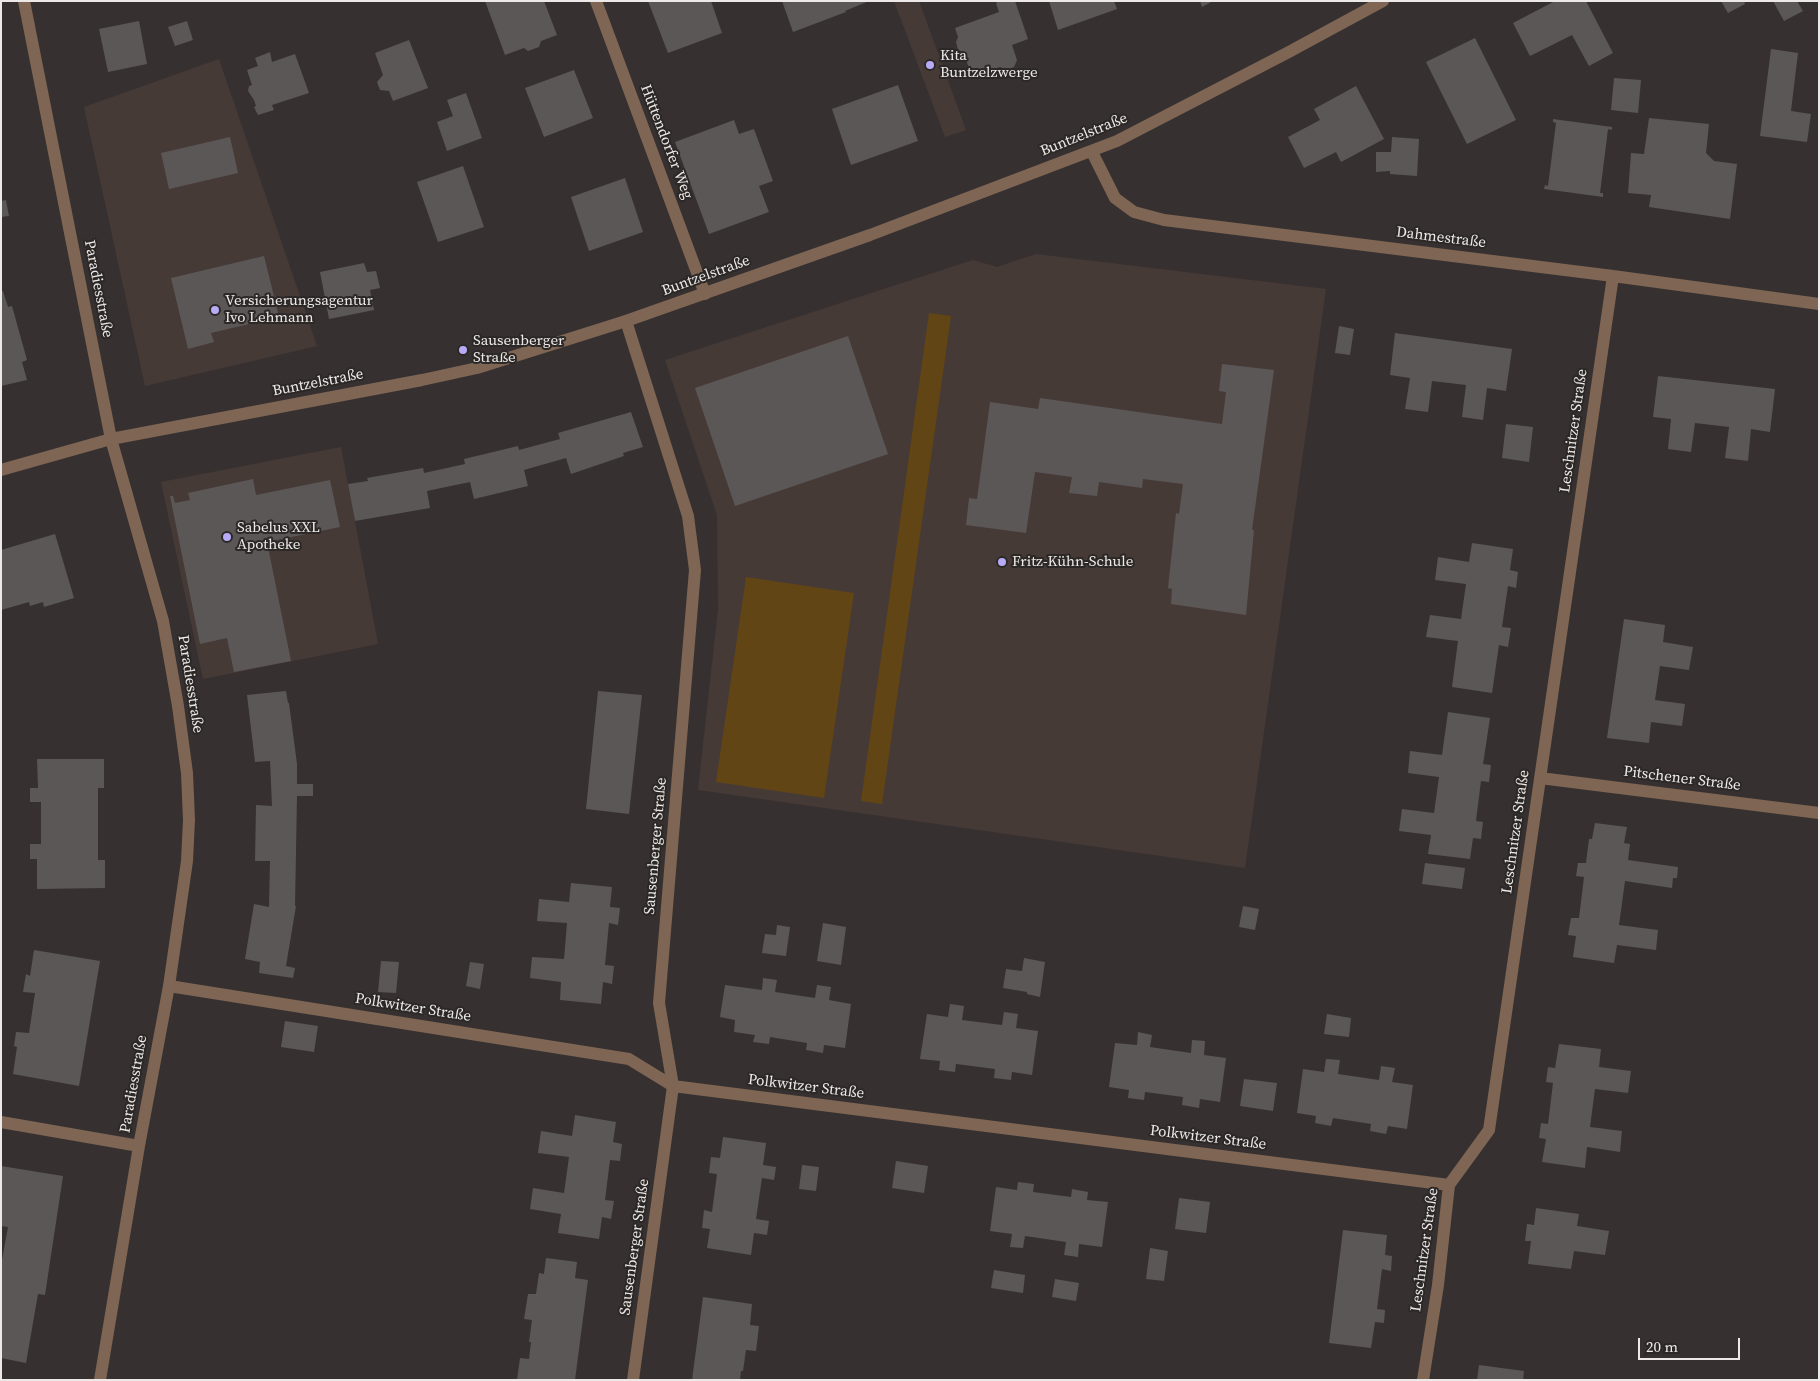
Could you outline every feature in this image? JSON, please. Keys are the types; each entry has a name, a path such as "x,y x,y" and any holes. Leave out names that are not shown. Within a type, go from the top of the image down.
{"street":[{"name":"Paradiesstraße","path":"24,1 111,439 163,621 178,706 187,773 187,861 168,986 100,1380"},
{"name":"Hüttendorfer Weg","path":"596,1 705,294"},
{"name":"Buntzelstraße","path":"1,470 111,439 440,376 510,358 626,321 870,235 1092,152 1174,112 1383,1"},
{"name":"Dahmestraße","path":"1092,152 1115,198 1134,212 1164,220 1613,276 1819,304"},
{"name":"Leschnitzer Straße","path":"1424,1380 1438,1285 1449,1185 1489,1130 1613,276"},
{"name":"Sausenberger Straße","path":"626,321 688,516 695,570 658,1003 673,1086 633,1380"},
{"name":"Pitschener Straße","path":"1540,778 1819,813"},
{"name":"Polkwitzer Straße","path":"168,986 629,1059 673,1086 1449,1185"},
{"path":"1,1122 139,1146"}],"shaded area":[{"name":"Kita Buntzelzwerge","path":"894,1 919,1 966,130 945,137"},
{"path":"219,59 317,346 145,386 84,107"},
{"name":"Fritz-Kühn-Schule","path":"1036,254 1326,289 1245,868 698,790 718,609 717,515 665,360 973,260 997,267"},
{"path":"929,313 951,316 882,804 861,801"},
{"path":"341,447 378,644 203,679 161,482"},
{"path":"746,577 854,593 824,798 716,782"}],"building":[{"path":"485,1 544,1 557,35 541,41 539,47 528,51 524,48 505,55"},
{"path":"648,1 711,1 722,33 668,53"},
{"path":"782,1 869,1 793,32"},
{"path":"999,1 1015,1 1028,39 1012,45 1017,60 1014,67 1007,70 1000,67 972,76 963,52 958,50 956,42 958,37 955,28 999,12 996,3"},
{"path":"1049,1 1114,1 1117,9 1058,30"},
{"path":"1200,1 1213,1 1202,7"},
{"path":"1555,1 1586,1 1613,53 1589,66 1572,35 1530,56 1513,23"},
{"path":"1721,1 1744,1 1745,4 1728,13"},
{"path":"1773,1 1797,1 1803,11 1784,21"},
{"path":"139,21 147,64 108,72 99,29"},
{"path":"187,21 193,40 175,46 168,27"},
{"path":"1475,38 1516,120 1467,144 1426,62"},
{"path":"409,40 428,88 393,101 389,91 380,90 377,82 383,75 375,53"},
{"path":"1771,49 1798,53 1791,111 1811,114 1807,142 1760,136"},
{"path":"270,52 272,62 295,54 309,93 272,105 274,110 258,115 254,107 256,106 254,100 248,91 249,86 252,85 247,70 258,66 255,58"},
{"path":"574,70 593,118 544,137 525,88"},
{"path":"1614,78 1641,80 1638,113 1611,110"},
{"path":"898,85 918,141 851,165 832,109"},
{"path":"1356,86 1384,139 1341,162 1336,152 1304,168 1288,137 1320,120 1314,109"},
{"path":"466,93 482,138 447,151 437,122 453,116 447,100"},
{"path":"1649,118 1709,124 1706,153 1714,161 1737,164 1730,219 1649,207 1651,195 1628,193 1631,153 1644,154"},
{"path":"1553,119 1612,127 1612,130 1608,129 1600,193 1603,193 1603,197 1544,189 1545,185 1548,186 1556,123 1553,122"},
{"path":"734,120 739,134 754,129 773,181 759,186 769,212 709,234 675,142"},
{"path":"230,137 238,173 169,189 161,153"},
{"path":"1392,137 1419,139 1417,176 1390,174 1390,171 1376,172 1376,152 1391,152"},
{"path":"463,166 484,227 438,242 417,182"},
{"path":"625,178 643,232 589,251 571,197"},
{"path":"6,200 9,216 1,217 1,201"},
{"path":"264,256 279,317 211,333 214,342 188,349 171,278"},
{"path":"364,263 367,272 376,271 380,288 370,290 374,310 329,319 320,272"},
{"path":"1,291 3,291 8,307 12,306 27,360 22,362 27,380 1,386"},
{"path":"1339,326 1354,329 1350,355 1335,353"},
{"path":"1395,333 1512,349 1506,391 1487,388 1483,420 1462,417 1466,385 1432,381 1428,412 1405,409 1410,378 1390,375"},
{"path":"848,336 888,454 735,506 695,388"},
{"path":"1222,364 1274,370 1252,530 1254,530 1246,615 1171,604 1172,589 1168,588 1176,513 1179,514 1183,484 1143,479 1142,488 1099,482 1097,496 1069,493 1072,477 1035,472 1026,533 966,525 969,498 977,499 990,402 1038,409 1040,398 1222,424 1226,392 1219,391"},
{"path":"1658,376 1775,389 1770,432 1751,429 1748,461 1725,458 1729,427 1695,423 1691,452 1668,449 1671,419 1653,417"},
{"path":"631,412 643,447 623,453 624,456 571,474 566,458 524,470 528,486 474,499 470,482 427,491 430,508 355,521 348,484 368,481 367,478 423,468 424,473 465,464 464,459 518,446 519,450 560,439 558,433"},
{"path":"1506,424 1533,427 1529,462 1502,458"},
{"path":"253,479 256,495 330,480 340,527 267,542 291,661 234,672 227,638 200,644 170,496 173,496 175,503 190,500 188,493"},
{"path":"55,534 74,598 44,607 43,602 30,606 29,602 1,610 1,550"},
{"path":"1472,543 1513,549 1510,570 1518,572 1516,588 1508,586 1502,627 1511,628 1508,647 1499,645 1492,693 1452,687 1458,641 1426,637 1430,615 1461,619 1466,584 1435,580 1438,557 1469,562"},
{"path":"1624,619 1665,625 1663,642 1693,647 1689,670 1660,666 1655,700 1685,704 1682,726 1651,722 1649,743 1607,738"},
{"path":"286,691 297,764 297,784 313,784 313,796 297,796 296,906 286,966 295,968 293,978 259,973 260,962 245,959 254,904 269,907 270,861 255,861 256,805 272,806 270,761 255,762 247,695"},
{"path":"598,691 642,695 629,814 586,809"},
{"path":"1448,712 1490,718 1483,764 1491,765 1489,782 1481,781 1476,821 1483,822 1481,839 1473,838 1470,859 1428,854 1431,835 1399,831 1402,809 1434,813 1439,777 1408,773 1410,751 1442,755"},
{"path":"37,759 104,759 104,788 98,788 98,860 105,860 105,888 37,889 37,859 30,859 30,844 41,844 41,802 30,802 30,788 38,788"},
{"path":"1595,823 1627,827 1624,843 1630,844 1628,860 1678,867 1677,878 1673,878 1672,888 1625,881 1619,925 1658,930 1656,950 1617,945 1614,963 1573,957 1576,936 1568,935 1571,918 1579,918 1584,877 1576,876 1578,863 1586,863 1589,839 1592,839"},
{"path":"1425,863 1465,868 1462,889 1422,884"},
{"path":"571,883 612,887 610,907 620,908 618,925 609,923 605,965 614,966 612,984 603,982 601,1004 560,1000 561,982 530,978 532,957 564,959 567,923 537,921 539,899 569,902"},
{"path":"1243,906 1259,909 1255,930 1239,927"},
{"path":"823,923 846,927 841,965 817,961"},
{"path":"777,925 790,927 786,956 762,953 765,934 776,935"},
{"path":"34,950 100,961 79,1086 13,1074 17,1047 14,1046 16,1032 29,1033 35,993 23,992 26,974 30,976"},
{"path":"1024,958 1045,962 1040,997 1027,994 1027,992 1003,988 1006,969 1022,971"},
{"path":"381,961 399,962 396,993 378,992"},
{"path":"470,962 484,964 480,989 466,986"},
{"path":"763,978 777,980 775,992 815,998 817,985 831,987 829,1000 851,1004 845,1048 824,1045 823,1053 806,1050 807,1043 770,1037 769,1044 753,1042 755,1035 734,1032 735,1020 720,1017 725,985 762,990"},
{"path":"950,1004 964,1006 962,1020 1002,1025 1004,1012 1018,1014 1016,1028 1038,1031 1032,1075 1012,1072 1011,1080 994,1078 995,1069 956,1064 955,1072 939,1070 940,1061 920,1059 927,1014 948,1017"},
{"path":"1327,1014 1351,1018 1349,1037 1324,1034"},
{"path":"285,1021 318,1026 314,1052 281,1047"},
{"path":"1138,1032 1152,1035 1150,1047 1191,1053 1192,1040 1205,1041 1204,1055 1226,1058 1220,1102 1200,1099 1199,1108 1182,1105 1183,1097 1145,1092 1144,1100 1128,1098 1129,1090 1109,1087 1115,1043 1137,1045"},
{"path":"1559,1044 1601,1049 1599,1067 1631,1071 1628,1093 1595,1089 1590,1127 1622,1131 1620,1152 1587,1147 1585,1168 1542,1162 1546,1139 1539,1138 1541,1123 1548,1124 1553,1083 1546,1082 1548,1067 1555,1068"},
{"path":"1326,1059 1340,1060 1338,1074 1379,1080 1381,1066 1395,1068 1392,1082 1413,1085 1407,1129 1388,1126 1386,1134 1370,1131 1371,1124 1333,1118 1331,1126 1315,1123 1316,1116 1297,1113 1303,1069 1324,1072"},
{"path":"1244,1079 1277,1083 1273,1111 1240,1106"},
{"path":"575,1115 616,1122 613,1142 622,1144 620,1161 610,1160 605,1200 614,1201 611,1219 602,1217 599,1239 558,1233 561,1214 530,1209 533,1188 564,1193 569,1157 538,1153 541,1131 572,1136"},
{"path":"723,1137 766,1143 763,1165 776,1167 774,1180 762,1178 756,1219 769,1221 767,1235 754,1233 751,1255 707,1248 710,1229 702,1228 704,1210 712,1212 717,1174 709,1173 711,1157 720,1158"},
{"path":"896,1161 928,1166 924,1193 892,1188"},
{"path":"802,1165 819,1167 816,1191 799,1189"},
{"path":"1,1166 63,1176 45,1295 38,1294 26,1363 1,1358 1,1265 8,1227 1,1226"},
{"path":"1018,1182 1034,1184 1033,1192 1071,1197 1072,1189 1088,1192 1087,1200 1108,1202 1102,1247 1079,1244 1078,1257 1064,1255 1066,1242 1025,1236 1023,1248 1010,1247 1012,1234 990,1231 996,1187 1017,1190"},
{"path":"1179,1198 1210,1202 1206,1233 1175,1229"},
{"path":"1536,1208 1579,1214 1577,1226 1609,1231 1605,1255 1574,1251 1571,1269 1528,1264 1531,1241 1525,1241 1527,1224 1534,1225"},
{"path":"1343,1230 1387,1235 1385,1255 1392,1256 1391,1271 1382,1269 1377,1309 1385,1310 1384,1323 1375,1322 1371,1348 1329,1343"},
{"path":"1150,1248 1168,1251 1164,1281 1146,1279"},
{"path":"546,1258 577,1262 575,1278 588,1280 575,1380 517,1380 520,1358 529,1359 532,1320 524,1319 528,1294 536,1294 539,1273 544,1274"},
{"path":"994,1270 1025,1275 1023,1293 991,1288"},
{"path":"1055,1279 1079,1283 1076,1301 1052,1297"},
{"path":"703,1297 752,1304 750,1325 759,1326 756,1351 746,1350 740,1380 692,1380"},
{"path":"1479,1365 1524,1371 1523,1380 1477,1380"}],"place":[{"name":"Kita Buntzelzwerge","path":"930,65"},
{"name":"Versicherungsagentur Ivo Lehmann","path":"215,310"},
{"name":"Sausenberger Straße","path":"463,350"},
{"name":"Sabelus XXL Apotheke","path":"227,537"},
{"name":"Fritz-Kühn-Schule","path":"1002,562"}]}
